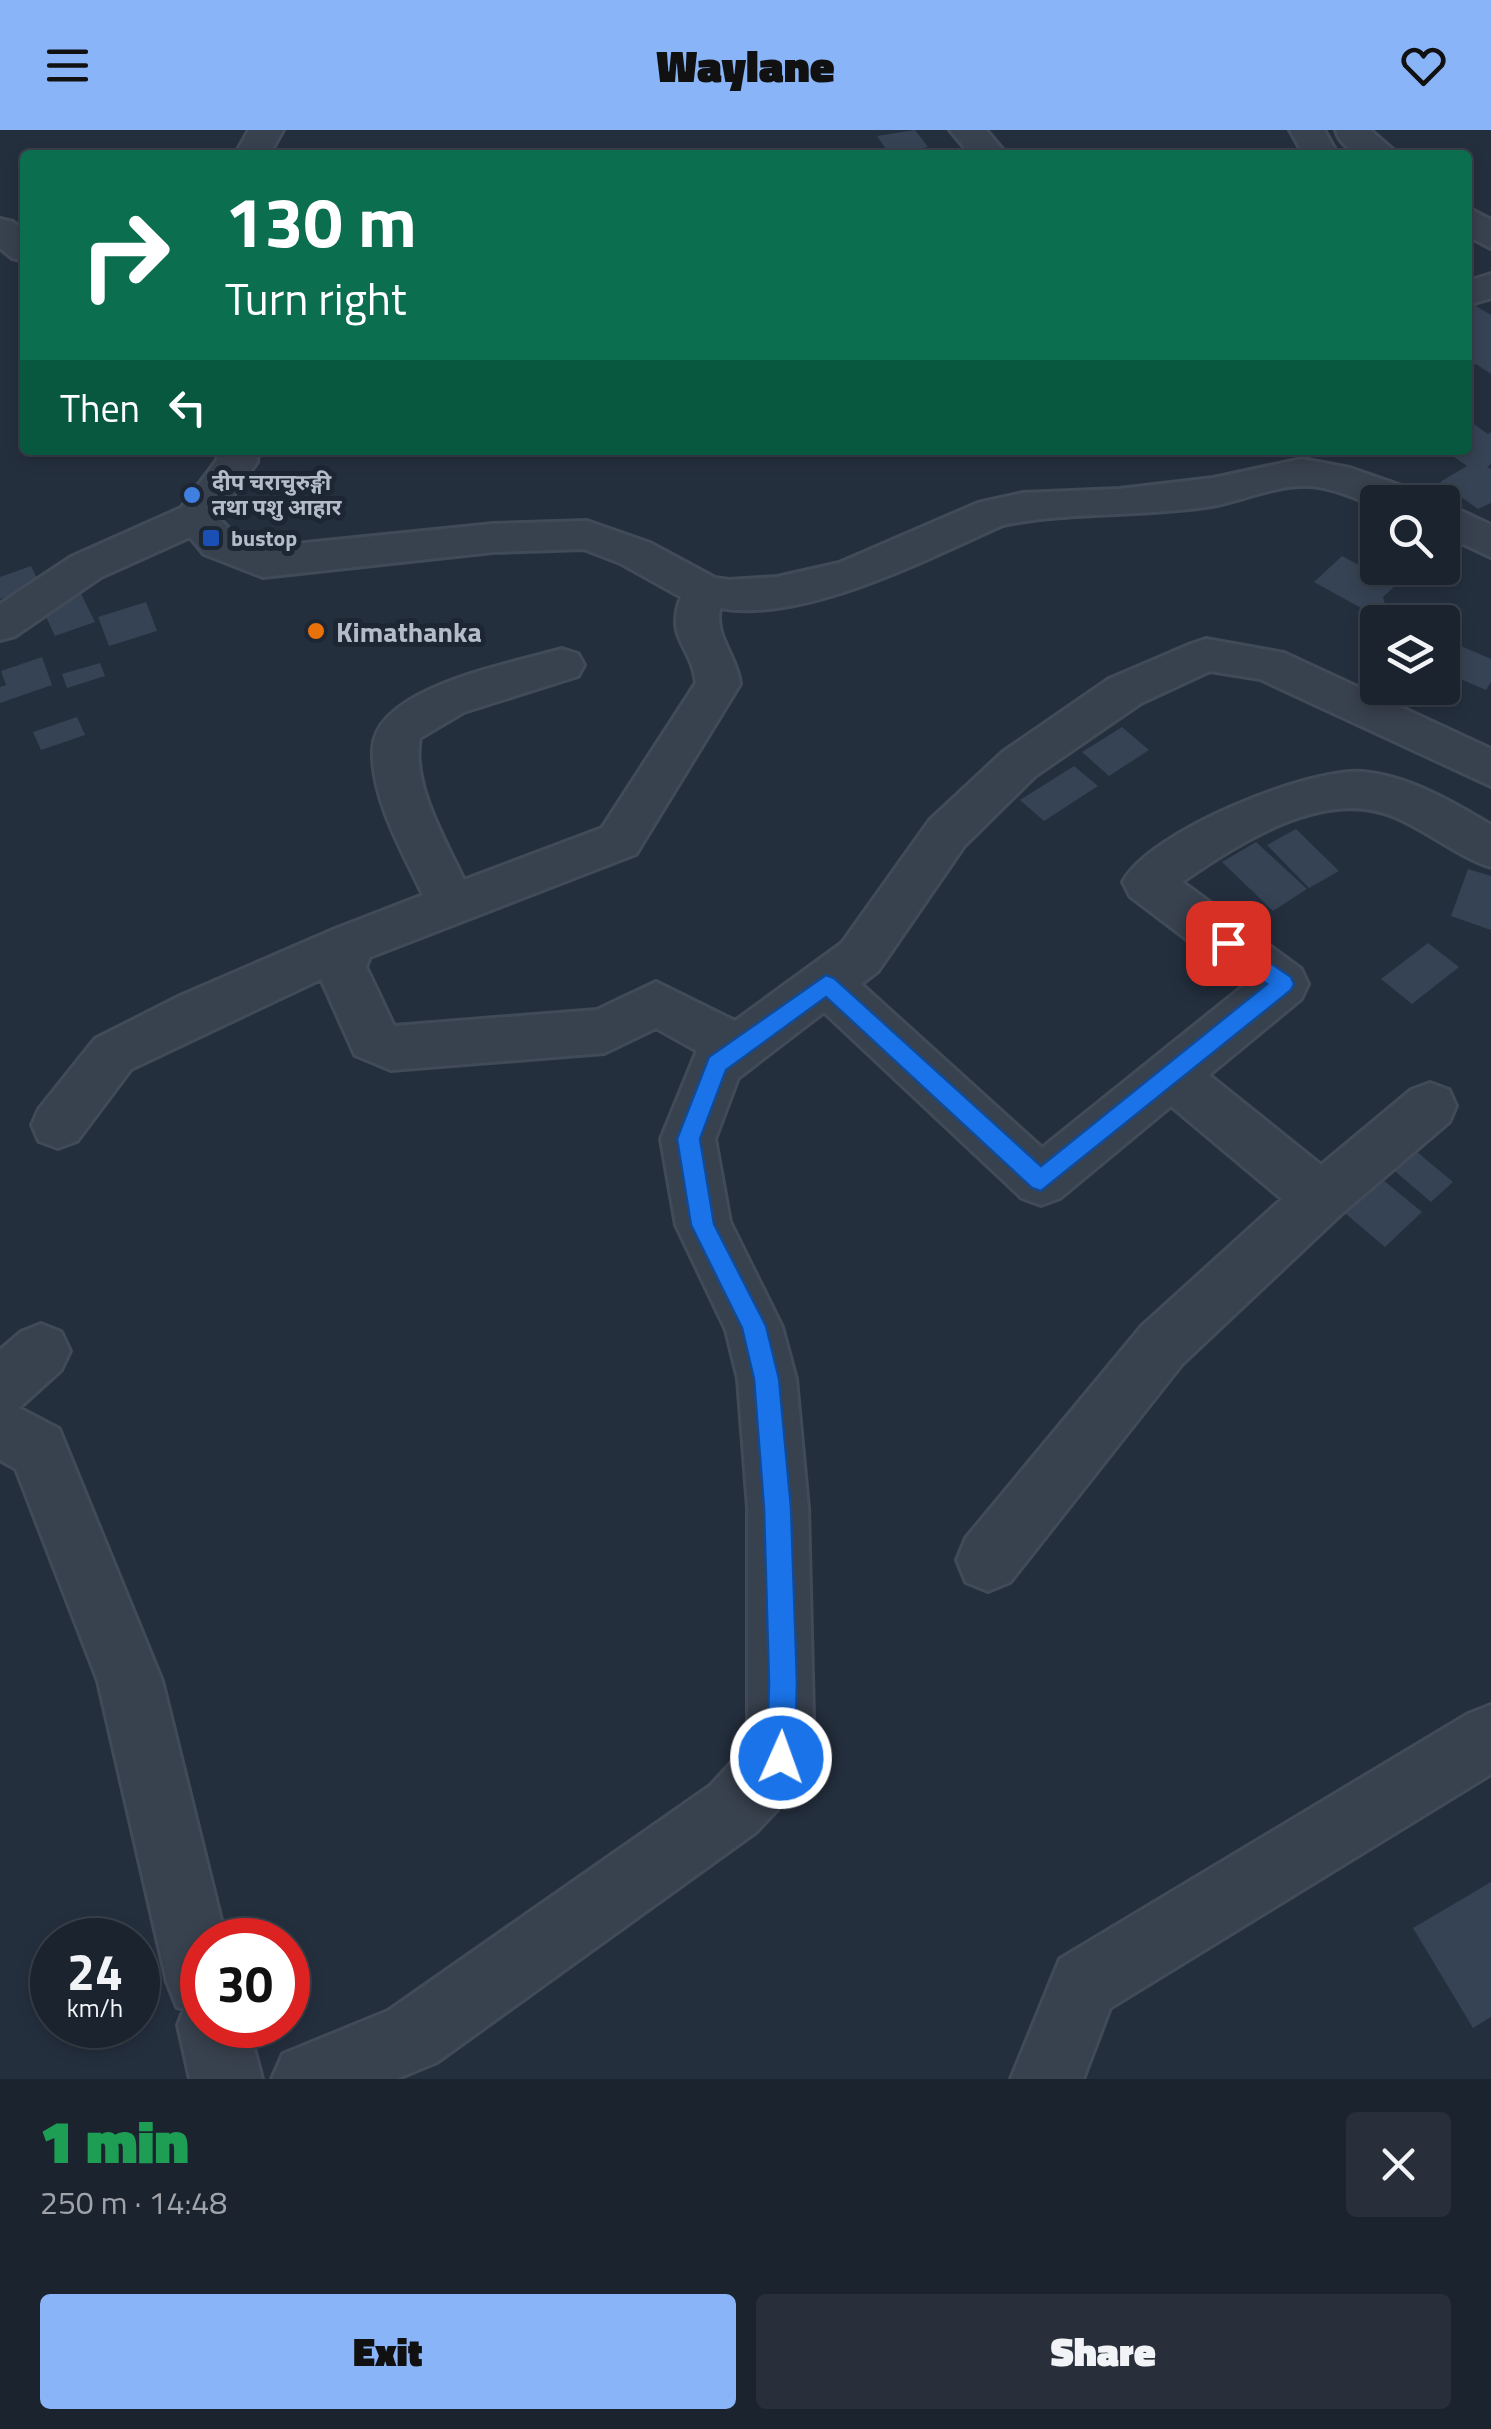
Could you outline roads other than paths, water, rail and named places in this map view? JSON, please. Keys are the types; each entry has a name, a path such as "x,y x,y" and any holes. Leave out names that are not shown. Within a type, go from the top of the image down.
{"street":[{"path":"968,130 986,150"},
{"path":"1351,132 1375,150"},
{"path":"0,230 20,246"},
{"path":"0,626 86,567 196,518 237,462 238,455"},
{"path":"196,518 219,544 263,562 493,538 587,535 635,553 705,590 730,595 777,592 850,575 993,513 1022,507 1119,504 1213,492 1273,462 1360,486"},
{"path":"1460,526 1491,544"},
{"path":"58,1125 113,1054 198,1011 352,943 619,841 718,684 718,669 694,635 693,617 705,590"},
{"path":"308,2079 412,2037 733,1809 781,1758 778,1527 767,1379 754,1326 702,1225 688,1139 717,1064 860,957 947,832 1019,764 1125,691 1206,655 1268,664 1491,770"},
{"path":"452,905 414,824 394,749 400,728 430,707 562,666"},
{"path":"826,984 1041,1181 1283,984 1146,882 1174,860 1215,834 1335,789 1368,791 1421,807 1491,848"},
{"path":"352,943 342,967 373,1040 391,1048 604,1031 656,1003 738,1048"},
{"path":"1171,1075 1321,1198"},
{"path":"988,1560 1162,1344 1321,1198 1430,1106"},
{"path":"0,1429 38,1449 130,1680 187,1918"},
{"path":"1048,2079 1085,1984 1491,1737"},
{"path":"219,2048 226,2079"}],"place":[{"name":"दीप चराचुरुङ्गी तथा पशु आहार","path":"192,495"},
{"name":"bustop","path":"211,538"},
{"name":"Kimathanka","path":"316,631"}]}
